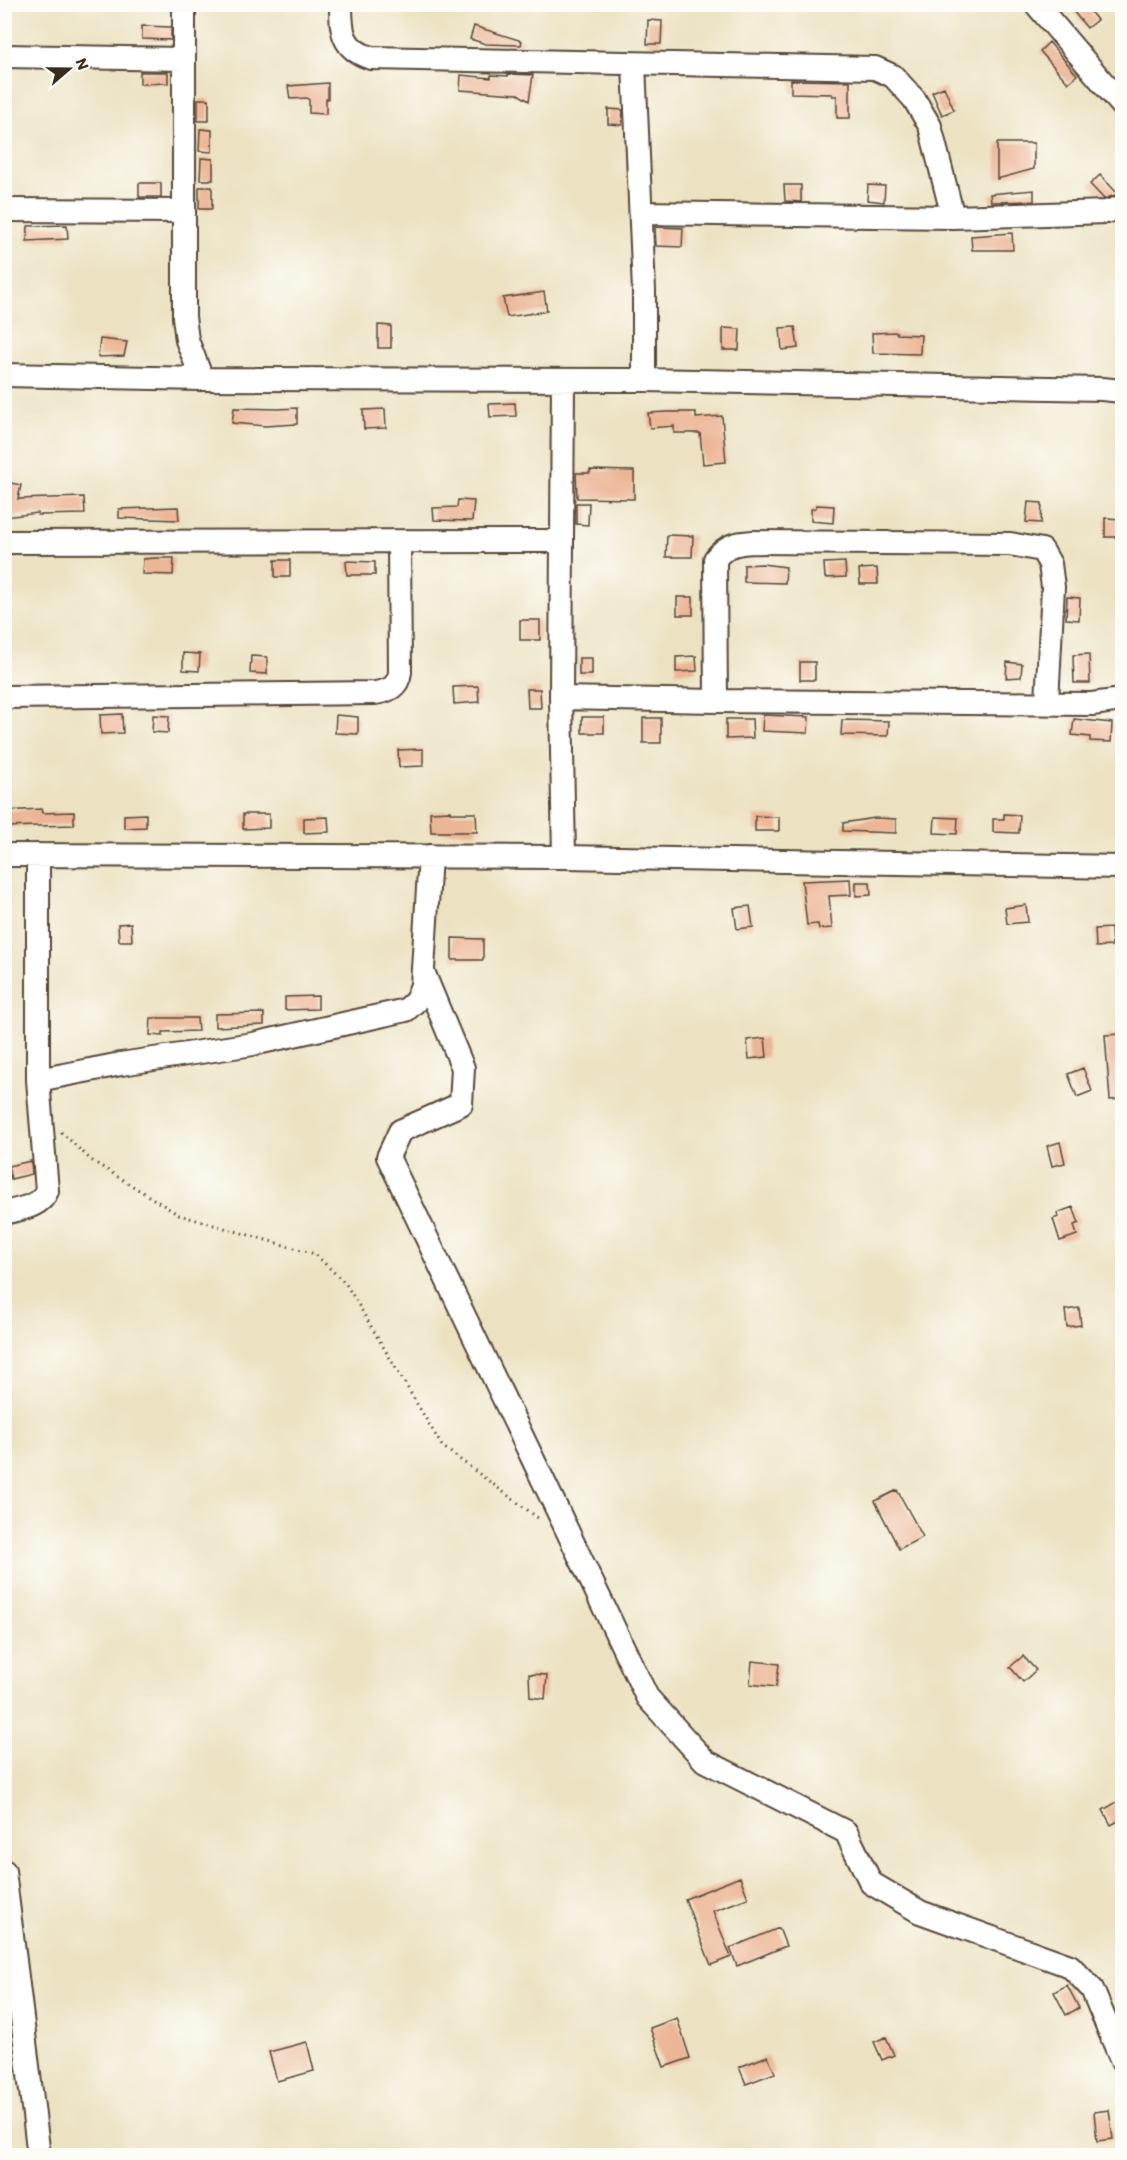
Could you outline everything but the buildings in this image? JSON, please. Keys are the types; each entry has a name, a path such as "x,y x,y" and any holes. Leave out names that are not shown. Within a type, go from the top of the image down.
{"street":[{"path":"184,4 184,316 188,340 202,379"},
{"path":"340,4 344,39 360,54 371,58 875,68 893,76 914,99 930,126 953,217"},
{"path":"1036,4 1122,105"},
{"path":"4,56 184,59"},
{"path":"634,64 641,213 644,380"},
{"path":"641,213 953,217 1106,212 1122,207"},
{"path":"4,210 184,211"},
{"path":"4,375 202,379 644,380 1102,389 1122,392"},
{"path":"563,380 561,698 564,857"},
{"path":"4,542 561,541"},
{"path":"4,697 375,693 386,691 393,688 399,681 400,672 399,542"},
{"path":"716,701 716,559 724,548 738,543 753,542 1010,544 1042,550 1050,564 1053,587 1047,702"},
{"path":"561,698 1092,704 1122,700"},
{"path":"4,855 564,857 1122,867"},
{"path":"4,1213 36,1204 45,1197 47,1191 38,1080 38,855"},
{"path":"38,1080 121,1064 253,1044 406,1010 416,1001 424,974 430,856"},
{"path":"424,974 463,1068 461,1104 400,1131 388,1157 647,1697 705,1761 846,1832 872,1882 920,1912 1070,1966 1092,1989 1122,2061"},
{"path":"4,1871 39,2156"}],"path":[{"path":"41,1111 91,1160 179,1215 315,1254 346,1284 442,1446 546,1524"}]}
